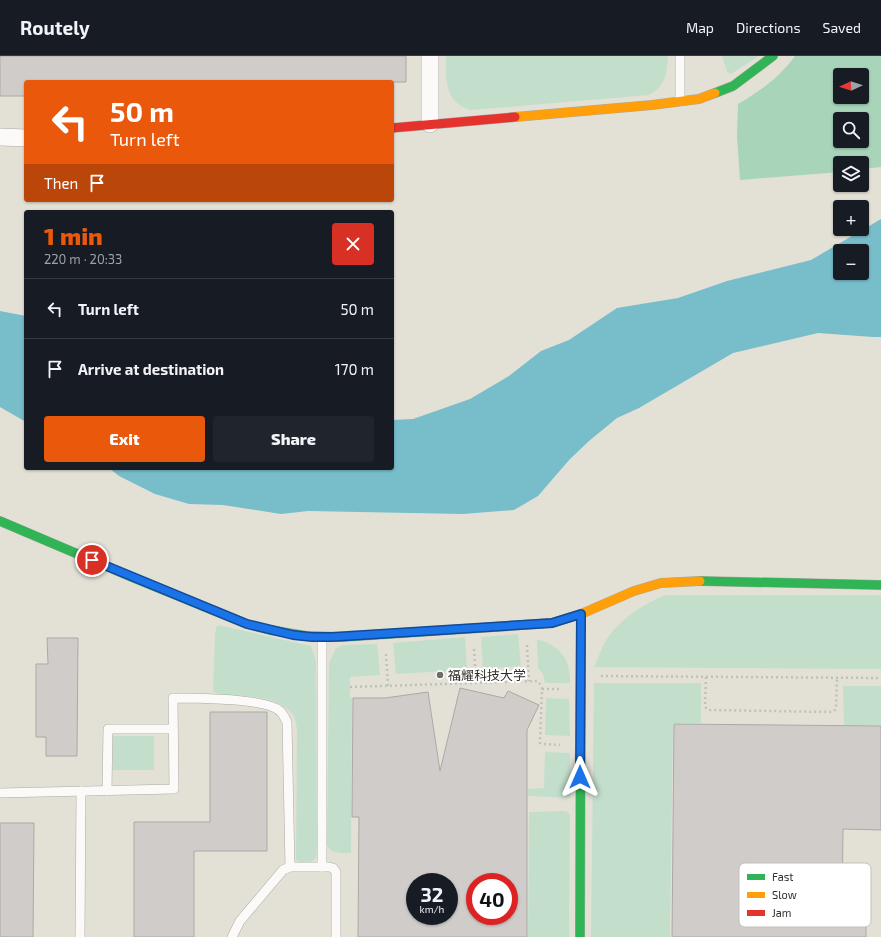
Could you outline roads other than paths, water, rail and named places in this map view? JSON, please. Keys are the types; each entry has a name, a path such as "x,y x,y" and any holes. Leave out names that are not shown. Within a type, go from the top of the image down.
{"street":[{"path":"430,56 430,124"},
{"path":"394,128 652,105 699,99 733,86 773,56"},
{"path":"0,137 24,138"},
{"path":"0,520 28,534 247,624 293,635 322,637 552,623 581,614 634,591 661,583 698,581 814,582 881,585"},
{"path":"580,937 581,614"}],"lane":[{"path":"680,56 680,101"},
{"path":"322,637 322,867"},
{"path":"0,793 174,790 173,698 208,698 260,703 280,710 287,722 290,867"},
{"path":"107,791 108,729 173,729"},
{"path":"80,937 81,791"},
{"path":"232,937 240,921 283,870 290,867 322,867 333,868 336,872 336,937"}],"water":[{"path":"881,219 881,337 818,333 733,353 639,408 617,418 570,459 538,496 514,510 463,514 308,511 281,514 223,505 189,504 155,494 119,476 112,470 394,470 394,420 413,419 470,399 509,376 541,351 569,340 617,308 678,298 727,281 811,260 833,247 833,280 869,280 869,244 838,244 852,236 869,236 869,226"},
{"path":"0,311 24,316 24,421 0,407"}],"place":[{"name":"福耀科技大学","path":"440,675"}]}
